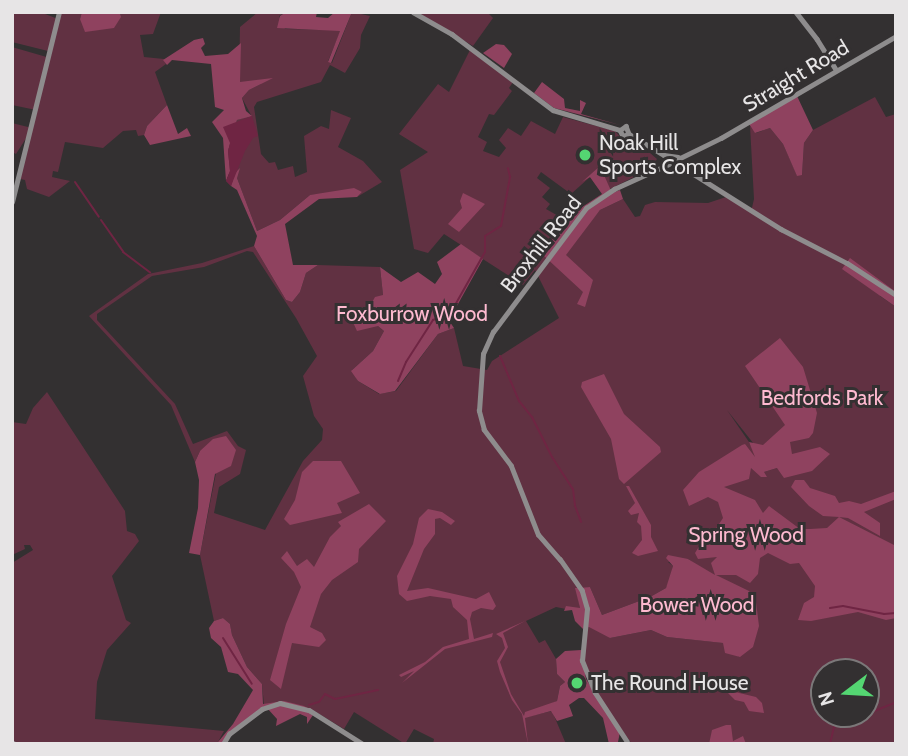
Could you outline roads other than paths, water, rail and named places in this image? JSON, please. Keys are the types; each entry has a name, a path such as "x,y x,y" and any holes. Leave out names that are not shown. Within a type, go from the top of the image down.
{"street":[{"path":"12,202 59,12"},
{"path":"796,12 817,39 836,71"},
{"path":"415,13 452,34 553,110 620,130 622,136 629,134 781,229 847,263 896,295"},
{"name":"Straight Road","path":"670,161 688,156 896,36"},
{"path":"670,161 695,152"},
{"path":"688,156 686,163 689,170"},
{"path":"670,161 698,177"},
{"name":"Broxhill Road","path":"625,743 595,693 582,661 587,609 582,591 561,560 538,536 511,466 489,438 479,411 484,348 493,332 585,209 602,196 670,161"},
{"path":"223,744 229,734 265,707 280,703 301,707 363,744"}],"waterway":[{"path":"398,381 406,362 433,320 450,314 485,252 485,236 501,226 510,177 508,168"},
{"path":"75,182 99,217"},
{"path":"101,220 123,252 150,272"},
{"path":"500,356 519,401 532,417 552,457 573,489 581,522"},
{"path":"830,608 843,606 884,614 896,613"},
{"path":"223,638 252,684"},
{"path":"309,705 319,702 325,694 335,699 378,690"},
{"path":"880,709 896,702"},
{"path":"830,744 834,728"}],"place":[{"name":"Noak Hill Sports Complex","path":"585,155"},
{"name":"The Round House","path":"577,683"}],"park label":[{"name":"Foxburrow Wood","path":"412,314"},
{"name":"Bedfords Park","path":"822,398"},
{"name":"Spring Wood","path":"746,535"},
{"name":"Bower Wood","path":"697,605"}]}
